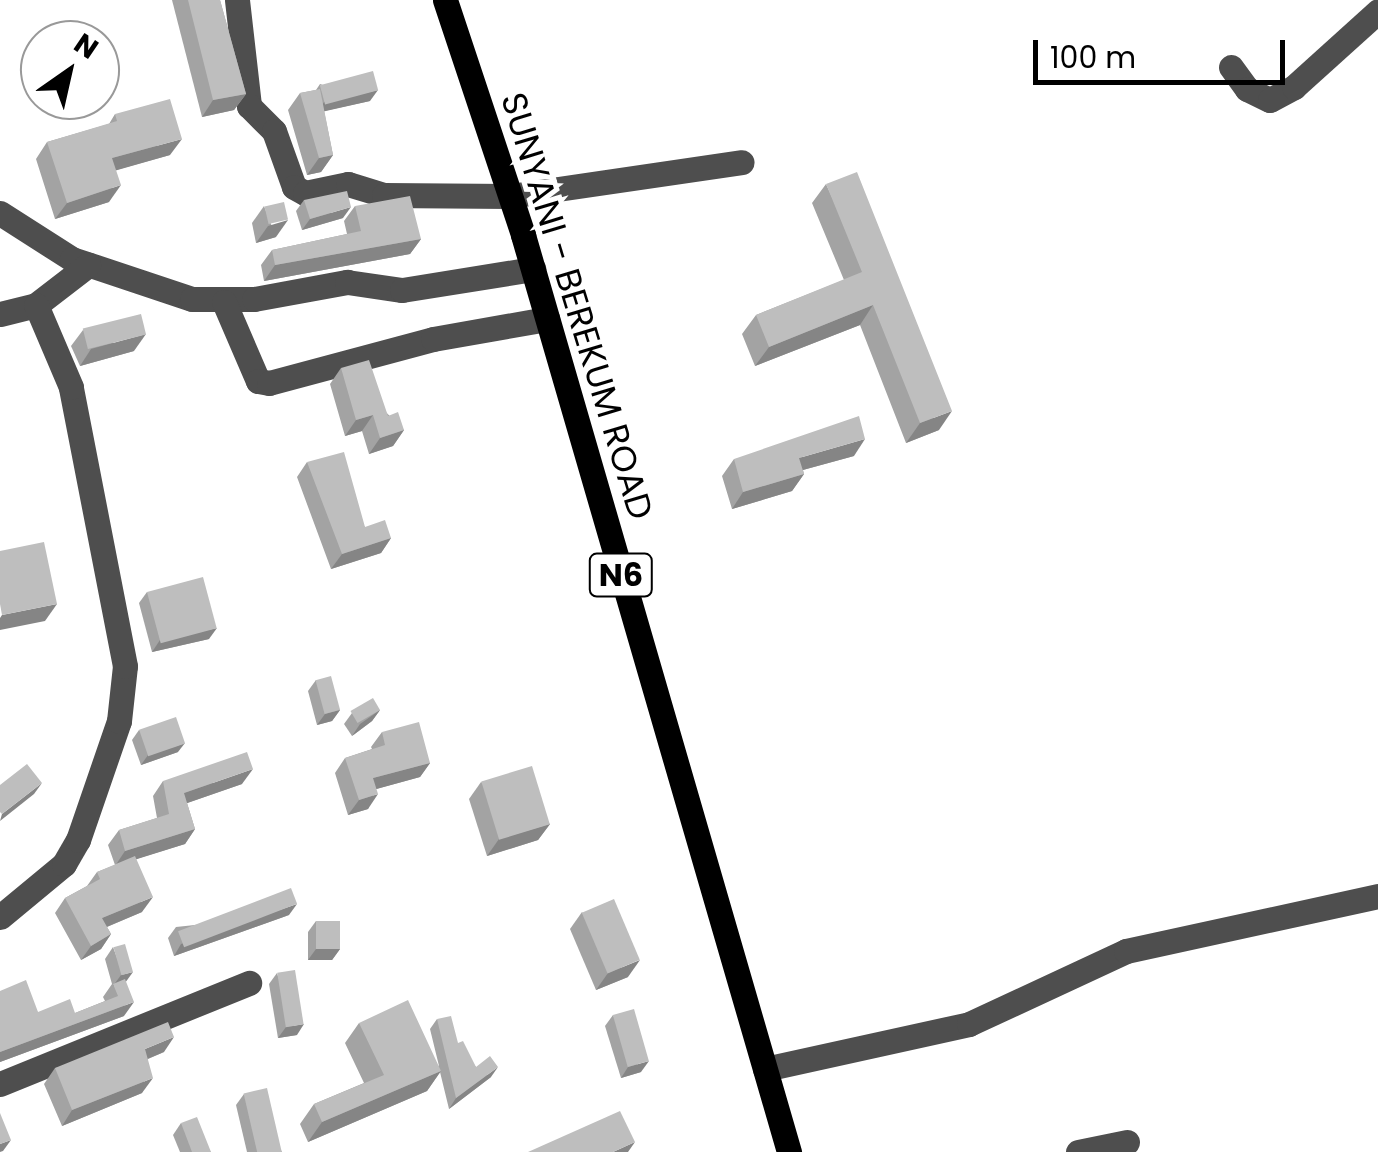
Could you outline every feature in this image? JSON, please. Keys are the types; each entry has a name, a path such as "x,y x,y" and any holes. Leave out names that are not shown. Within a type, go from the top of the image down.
{"main road":[{"name":"SUNYANI - BEREKUM ROAD","path":"445,0 533,269 788,1152"}],"street":[{"path":"237,0 249,106 274,131 294,187 305,193 348,184 384,195 510,196 742,162"},
{"path":"1231,67 1247,89 1270,100 1294,88 1378,11"},
{"path":"0,212 88,265 192,299 224,302 320,283 402,290 533,269"},
{"path":"0,314 36,306 88,265"},
{"path":"224,302 258,380 269,383 433,339 547,319"},
{"path":"0,917 64,864 78,840 119,721 125,666 84,441 70,387 36,306"},
{"path":"765,1069 969,1024 1126,950 1378,896"},
{"path":"0,1084 250,983"},
{"path":"1078,1152 1127,1142"}],"building":[{"path":"188,0 220,0 246,94 213,100"},
{"path":"373,71 378,90 325,105 320,85"},
{"path":"320,89 333,155 319,158 300,93"},
{"path":"170,99 182,139 112,158 121,185 67,203 47,142 120,120 120,113"},
{"path":"857,172 952,411 920,423 873,305 769,347 756,315 862,272 826,184"},
{"path":"347,191 351,207 310,219 304,200"},
{"path":"410,196 421,239 275,265 272,250 361,231 355,206"},
{"path":"284,202 288,220 269,224 265,206"},
{"path":"141,314 146,334 88,349 83,329"},
{"path":"369,360 388,416 398,412 404,430 380,438 373,415 356,420 341,368"},
{"path":"859,416 865,439 799,458 804,474 743,492 734,459"},
{"path":"344,452 365,527 385,520 391,538 342,554 307,462"},
{"path":"44,542 57,604 2,615 0,551"},
{"path":"203,577 217,628 161,643 147,592"},
{"path":"331,676 340,710 325,714 316,680"},
{"path":"373,698 380,710 357,723 350,711"},
{"path":"176,717 185,743 148,756 139,730"},
{"path":"419,722 430,763 373,778 378,794 359,800 345,758 385,745 382,732"},
{"path":"247,752 253,769 184,793 195,829 125,851 119,830 169,814 163,781"},
{"path":"27,764 42,783 2,814 0,785"},
{"path":"532,766 550,824 499,840 481,781"},
{"path":"135,856 153,897 102,918 111,934 91,946 65,898 100,879 97,872"},
{"path":"291,888 297,904 184,947 178,931"},
{"path":"614,899 640,960 608,973 582,913"},
{"path":"316,921 340,921 340,949 316,949"},
{"path":"125,944 133,972 121,975 113,947"},
{"path":"295,970 304,1024 286,1027 277,973"},
{"path":"125,979 134,1002 0,1052 0,991 26,980 38,1012 70,999 75,1013 118,996 113,984"},
{"path":"408,1000 441,1071 322,1122 314,1104 384,1075 359,1023"},
{"path":"634,1009 649,1061 628,1067 613,1015"},
{"path":"451,1016 458,1043 463,1041 476,1067 490,1056 498,1067 456,1098 437,1019"},
{"path":"168,1022 174,1037 145,1049 153,1078 72,1110 55,1068"},
{"path":"267,1088 282,1152 257,1152 244,1093"},
{"path":"620,1111 635,1142 613,1152 528,1152"},
{"path":"0,1113 11,1140 0,1144"},
{"path":"197,1117 211,1152 192,1152 181,1123"}]}
